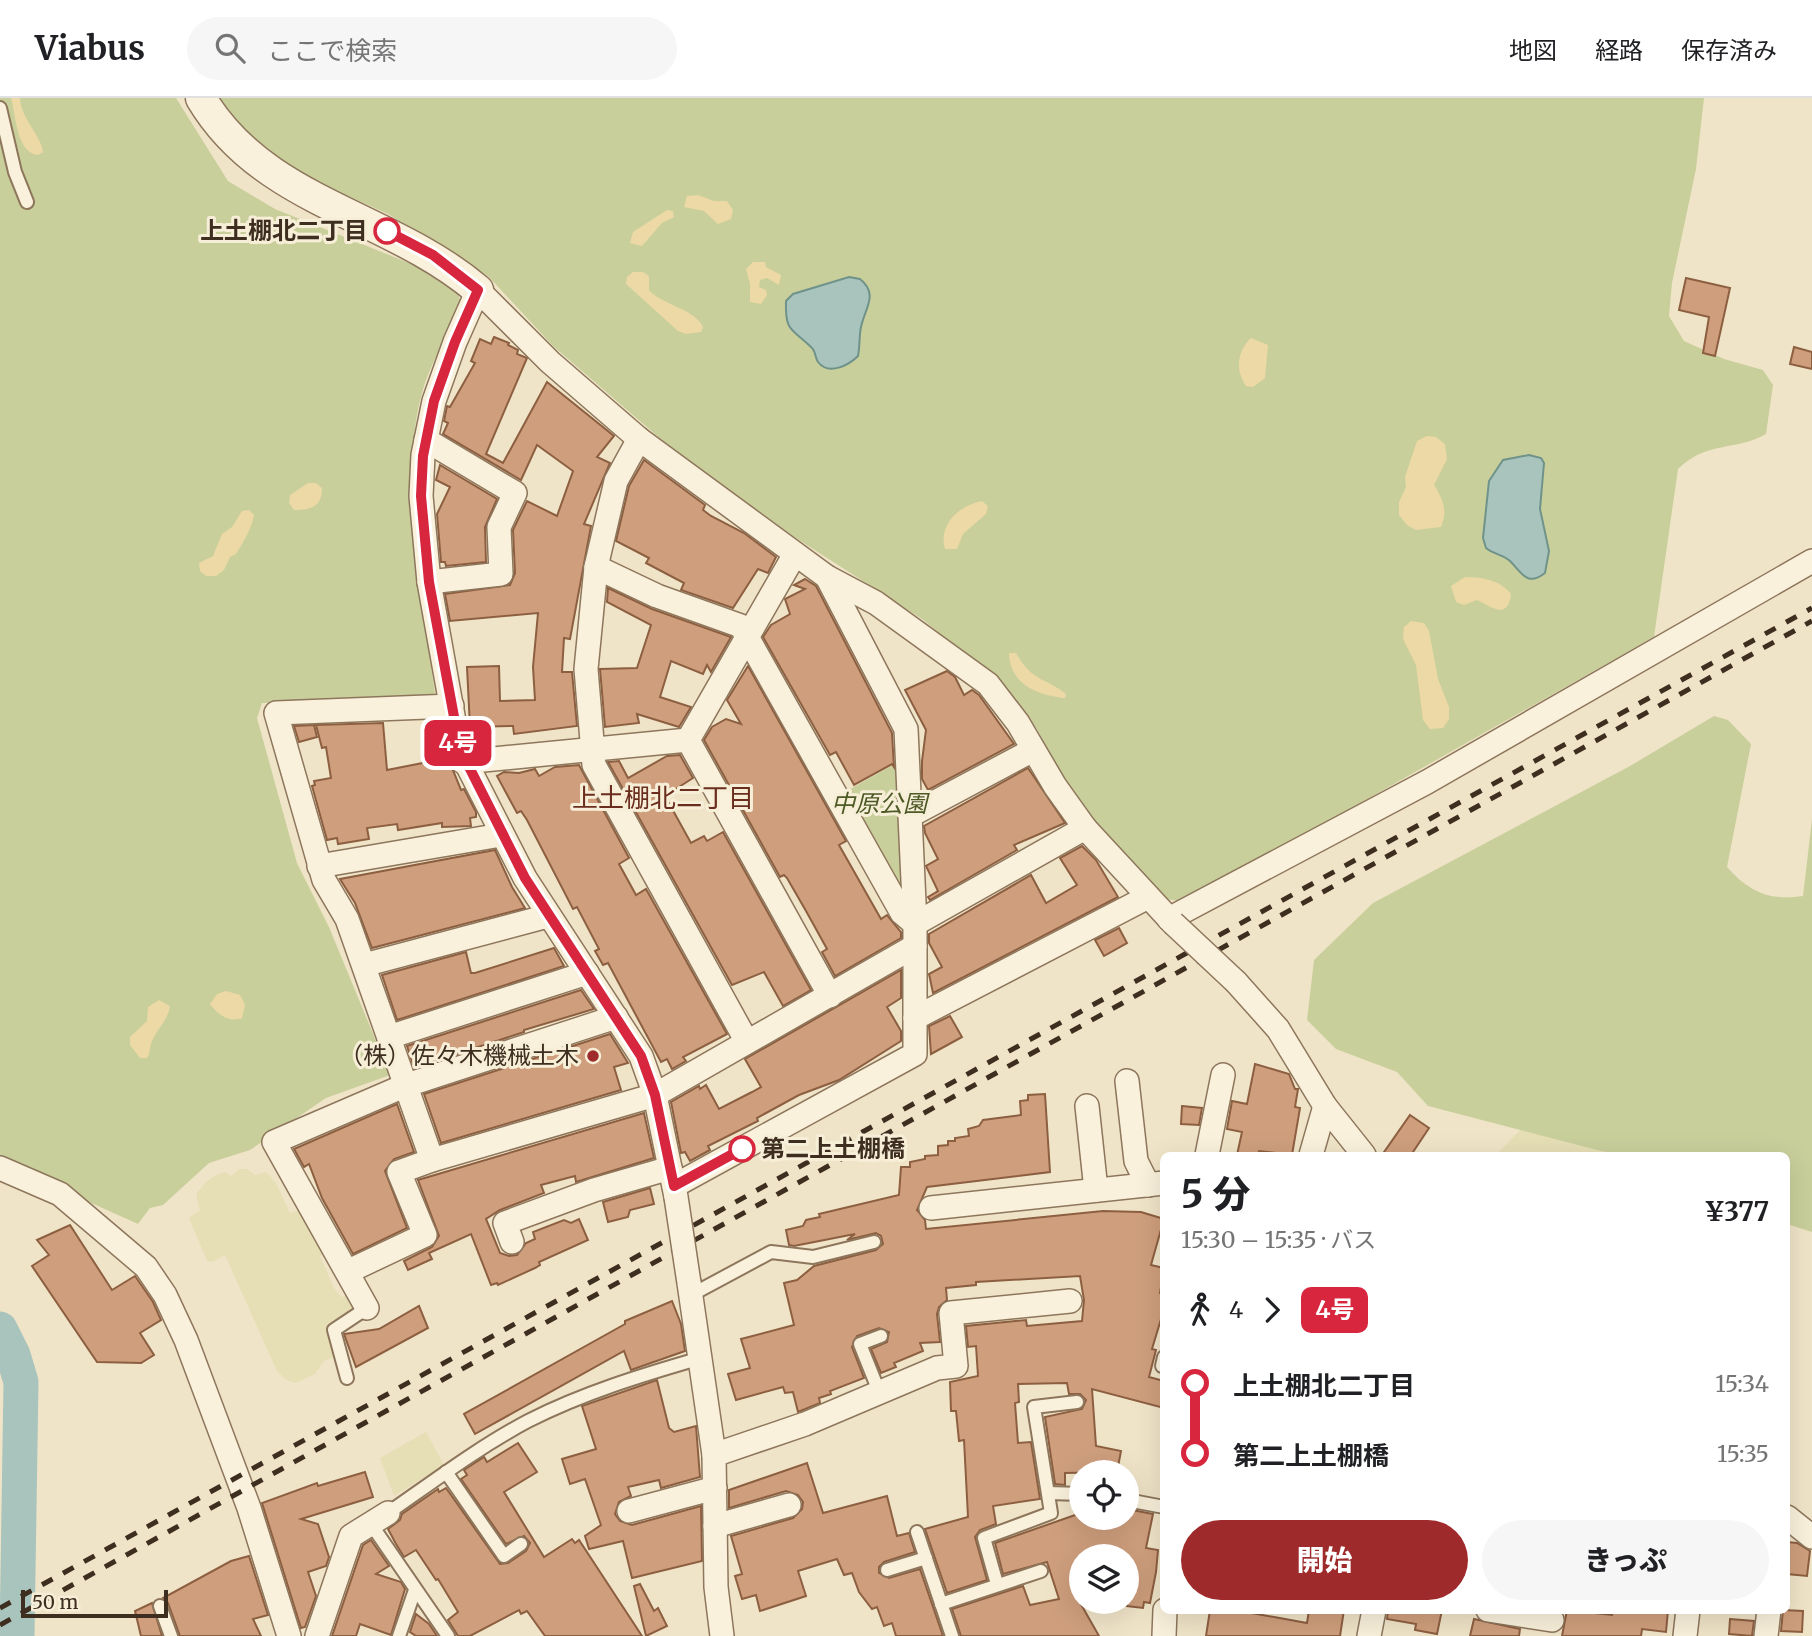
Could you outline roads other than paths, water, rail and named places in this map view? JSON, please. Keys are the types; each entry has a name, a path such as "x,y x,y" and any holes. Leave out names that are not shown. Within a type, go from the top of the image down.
{"street":[{"path":"201,98 228,133 278,178 303,193 433,255 478,290 550,362 639,439 827,577 876,603 988,684 1018,723 1085,828 1171,921 1236,982 1278,1029 1325,1106 1362,1152"},
{"path":"478,290 443,372 426,440 421,496 429,582 463,762 548,916 641,1056 655,1095 673,1184 714,1455 716,1587 722,1636"},
{"path":"639,439 628,455 612,493 596,566 586,669 595,749 594,765 747,1042"},
{"path":"426,440 516,493 499,527 501,574 429,582"},
{"path":"688,740 747,634 796,554"},
{"path":"1171,921 1427,782 1812,561"},
{"path":"596,566 657,596 741,626 915,935"},
{"path":"503,1231 594,1190 673,1184 915,1054 915,935 906,729 827,577"},
{"path":"432,1160 347,919 324,880 319,866 275,713 452,706"},
{"path":"463,762 688,740"},
{"path":"688,740 830,996"},
{"path":"911,816 1033,750"},
{"path":"349,1271 425,1235 399,1172 655,1095 830,996 915,935 1085,828"},
{"path":"319,866 501,835"},
{"path":"915,1018 1148,897"},
{"path":"364,965 548,916"},
{"path":"388,1037 587,973"},
{"path":"368,1308 274,1142 404,1086 616,1017"},
{"path":"1208,1152 1223,1075"},
{"path":"1127,1081 1136,1161 1156,1184"},
{"path":"1087,1106 1096,1190"},
{"path":"1312,1152 1320,1115 1325,1106"},
{"path":"0,1168 60,1194 146,1267 165,1295 186,1340 248,1508 289,1636"},
{"path":"931,1208 1156,1184"},
{"path":"714,1455 880,1394 937,1368 956,1366 951,1312 1070,1301"},
{"path":"629,1511 715,1488"},
{"path":"715,1526 789,1505"},
{"path":"317,1636 352,1536 379,1518"},
{"path":"1790,1520 1812,1538"},
{"path":"1164,1636 1166,1614"},
{"path":"1369,1636 1373,1614"},
{"path":"1509,1614 1552,1622"},
{"path":"1685,1636 1688,1614"},
{"path":"1766,1636 1769,1614"}],"lane":[{"path":"0,108 15,172 27,202"},
{"path":"690,1289 771,1252 813,1258 874,1242"},
{"path":"347,1378 334,1330 368,1308"},
{"path":"880,1394 860,1344 881,1336"},
{"path":"448,1636 415,1590 379,1518 446,1472 529,1421 612,1384 701,1358"},
{"path":"997,1584 984,1538 1051,1513 1034,1407 1077,1402"},
{"path":"446,1472 504,1556 521,1545"},
{"path":"1048,1493 1069,1494"},
{"path":"1139,1502 1160,1506"},
{"path":"917,1532 951,1636"},
{"path":"887,1570 926,1558"},
{"path":"941,1604 1041,1571"},
{"path":"399,1636 415,1590"},
{"path":"160,1606 171,1636"}],"water":[{"path":"849,277 860,279 869,290 870,296 861,327 858,356 839,368 828,368 818,362 813,349 788,325 786,301 793,294"},
{"path":"1529,455 1541,458 1544,463 1540,509 1549,551 1545,573 1534,579 1525,577 1508,559 1486,548 1483,538 1489,481 1503,460"}],"waterway":[{"path":"0,1329 13,1355 21,1382 17,1636"}],"railway":[{"path":"0,1608 1812,608"},
{"path":"0,1625 1812,621"}],"place":[{"name":"上土棚北二丁目","path":"387,231"},
{"name":"（株）佐々木機械土木","path":"593,1056"},
{"name":"第二上土棚橋","path":"742,1149"}],"district":[{"name":"上土棚北二丁目","path":"663,798"}],"park label":[{"name":"中原公園","path":"879,804"}]}
